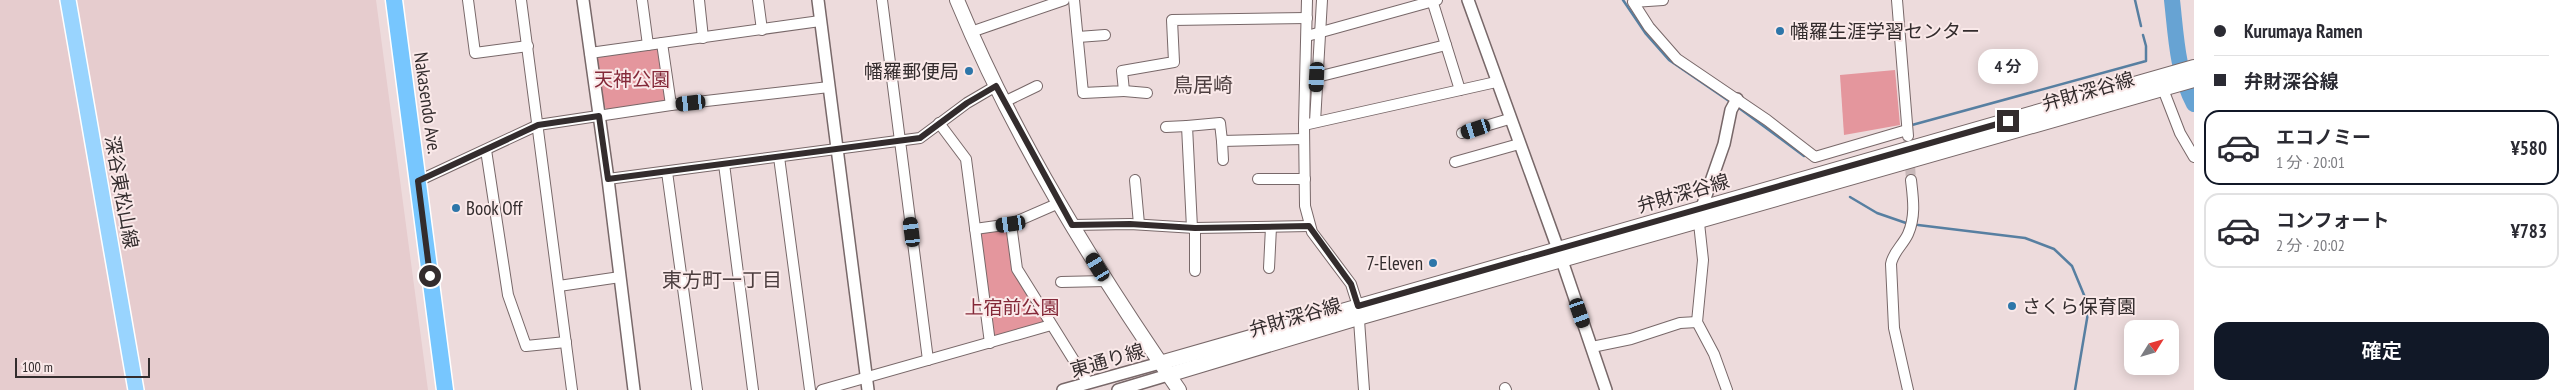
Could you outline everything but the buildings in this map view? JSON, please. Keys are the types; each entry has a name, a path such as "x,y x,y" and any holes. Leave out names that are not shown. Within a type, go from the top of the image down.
{"highway":[{"name":"Nakasendo Ave.","path":"394,0 445,390"}],"main road":[{"name":"深谷東松山線","path":"68,0 136,390"},
{"path":"958,0 996,86 1059,203 1106,281 1178,390"},
{"path":"2163,85 2194,67"},
{"path":"2163,85 2194,80"},
{"name":"弁財深谷線","path":"1560,255 1702,206 2163,85"},
{"name":"弁財深谷線","path":"1160,363 1358,312 1560,255 1699,223 2163,85"},
{"name":"弁財深谷線","path":"1168,375 1358,312"}],"street":[{"path":"468,0 475,53 528,46"},
{"path":"521,0 572,390"},
{"path":"583,0 608,179 634,390"},
{"path":"642,0 648,45"},
{"path":"699,0 704,38"},
{"path":"758,0 762,30"},
{"path":"818,0 868,390"},
{"path":"882,0 928,360"},
{"path":"971,32 1046,3 1064,0"},
{"path":"1074,0 1083,93 1147,92"},
{"path":"1307,0 1304,139 1309,226 1351,284 1358,312 1364,390"},
{"path":"1315,122 1322,0"},
{"path":"1307,36 1434,0 1460,90"},
{"path":"1468,0 1518,144 1560,255 1606,390"},
{"path":"1663,0 1633,2 1649,27 1677,59 1737,99 1815,157 1908,133 1897,0"},
{"path":"1124,91 1122,72 1174,62 1172,20 1307,18"},
{"path":"590,53 820,21"},
{"path":"1078,37 1105,35"},
{"path":"662,43 671,105"},
{"path":"1317,77 1446,45"},
{"path":"1304,125 1496,82"},
{"path":"2163,85 2194,157"},
{"path":"608,179 920,138 967,103 996,86"},
{"path":"1004,102 1037,86"},
{"path":"418,181 538,125 671,105 829,87"},
{"path":"1727,390 1714,354 1697,322 1703,260 1699,223 1702,206 1737,99"},
{"path":"1462,133 1509,119"},
{"path":"939,123 966,159 990,343"},
{"path":"1166,127 1220,123 1223,160"},
{"path":"1186,126 1195,271"},
{"path":"1222,141 1304,139"},
{"path":"1455,162 1518,144"},
{"path":"486,150 508,295 526,346 566,342"},
{"path":"779,157 810,390"},
{"path":"724,164 754,390"},
{"path":"667,172 697,390"},
{"path":"1258,179 1305,178"},
{"path":"1136,180 1140,224"},
{"path":"1908,390 1894,328 1891,264 1892,258 1908,234 1914,215 1911,180"},
{"path":"975,229 1011,224 1059,203"},
{"path":"1011,224 1018,269 1088,383"},
{"path":"1072,225 1140,224 1193,228 1309,226"},
{"path":"1269,268 1271,227"},
{"path":"559,286 620,277"},
{"path":"1062,282 1106,281"},
{"path":"1592,347 1631,339 1680,323 1697,322"},
{"path":"822,390 866,376 1052,325"},
{"name":"東通り線","path":"1063,390 1160,363"},
{"name":"東通り線","path":"1118,390 1168,375"}],"shaded area":[{"path":"0,0 376,0 428,390 0,390"}],"green space":[{"name":"天神公園","path":"657,49 660,52 667,99 665,102 608,110 603,106 597,60 600,56"},
{"path":"1895,70 1900,125 1844,135 1840,75"},
{"name":"上宿前公園","path":"1006,229 1009,231 1014,270 1045,319 1044,323 996,337 993,335 980,235 982,232"}],"waterway":[{"path":"1623,0 1646,34 1669,60 1729,101"},
{"path":"2135,0 2141,26"},
{"path":"2172,0 2181,66 2188,92 2194,104"},
{"path":"1912,125 2146,61 2146,46 2143,35"},
{"path":"1739,108 1804,156"},
{"path":"1850,197 1877,213 1906,223"},
{"path":"1918,225 2025,238 2054,249 2072,266 2089,307 2075,390"}],"tunnel":[{"path":"1908,136 1911,180"}],"place":[{"name":"幡羅生涯学習センター","path":"1780,31"},
{"name":"幡羅郵便局","path":"969,71"},
{"name":"Book Off","path":"456,208"},
{"name":"7-Eleven","path":"1433,263"},
{"name":"さくら保育園","path":"2012,306"}],"district":[{"name":"鳥居崎","path":"1203,85"},
{"name":"東方町一丁目","path":"722,280"}],"route":[{"path":"430,276 418,181 538,125 599,116 608,179 920,138 967,103 996,86 1072,225 1096,223 1195,228 1309,226 1351,284 1358,306 1702,206 2008,121"}]}
